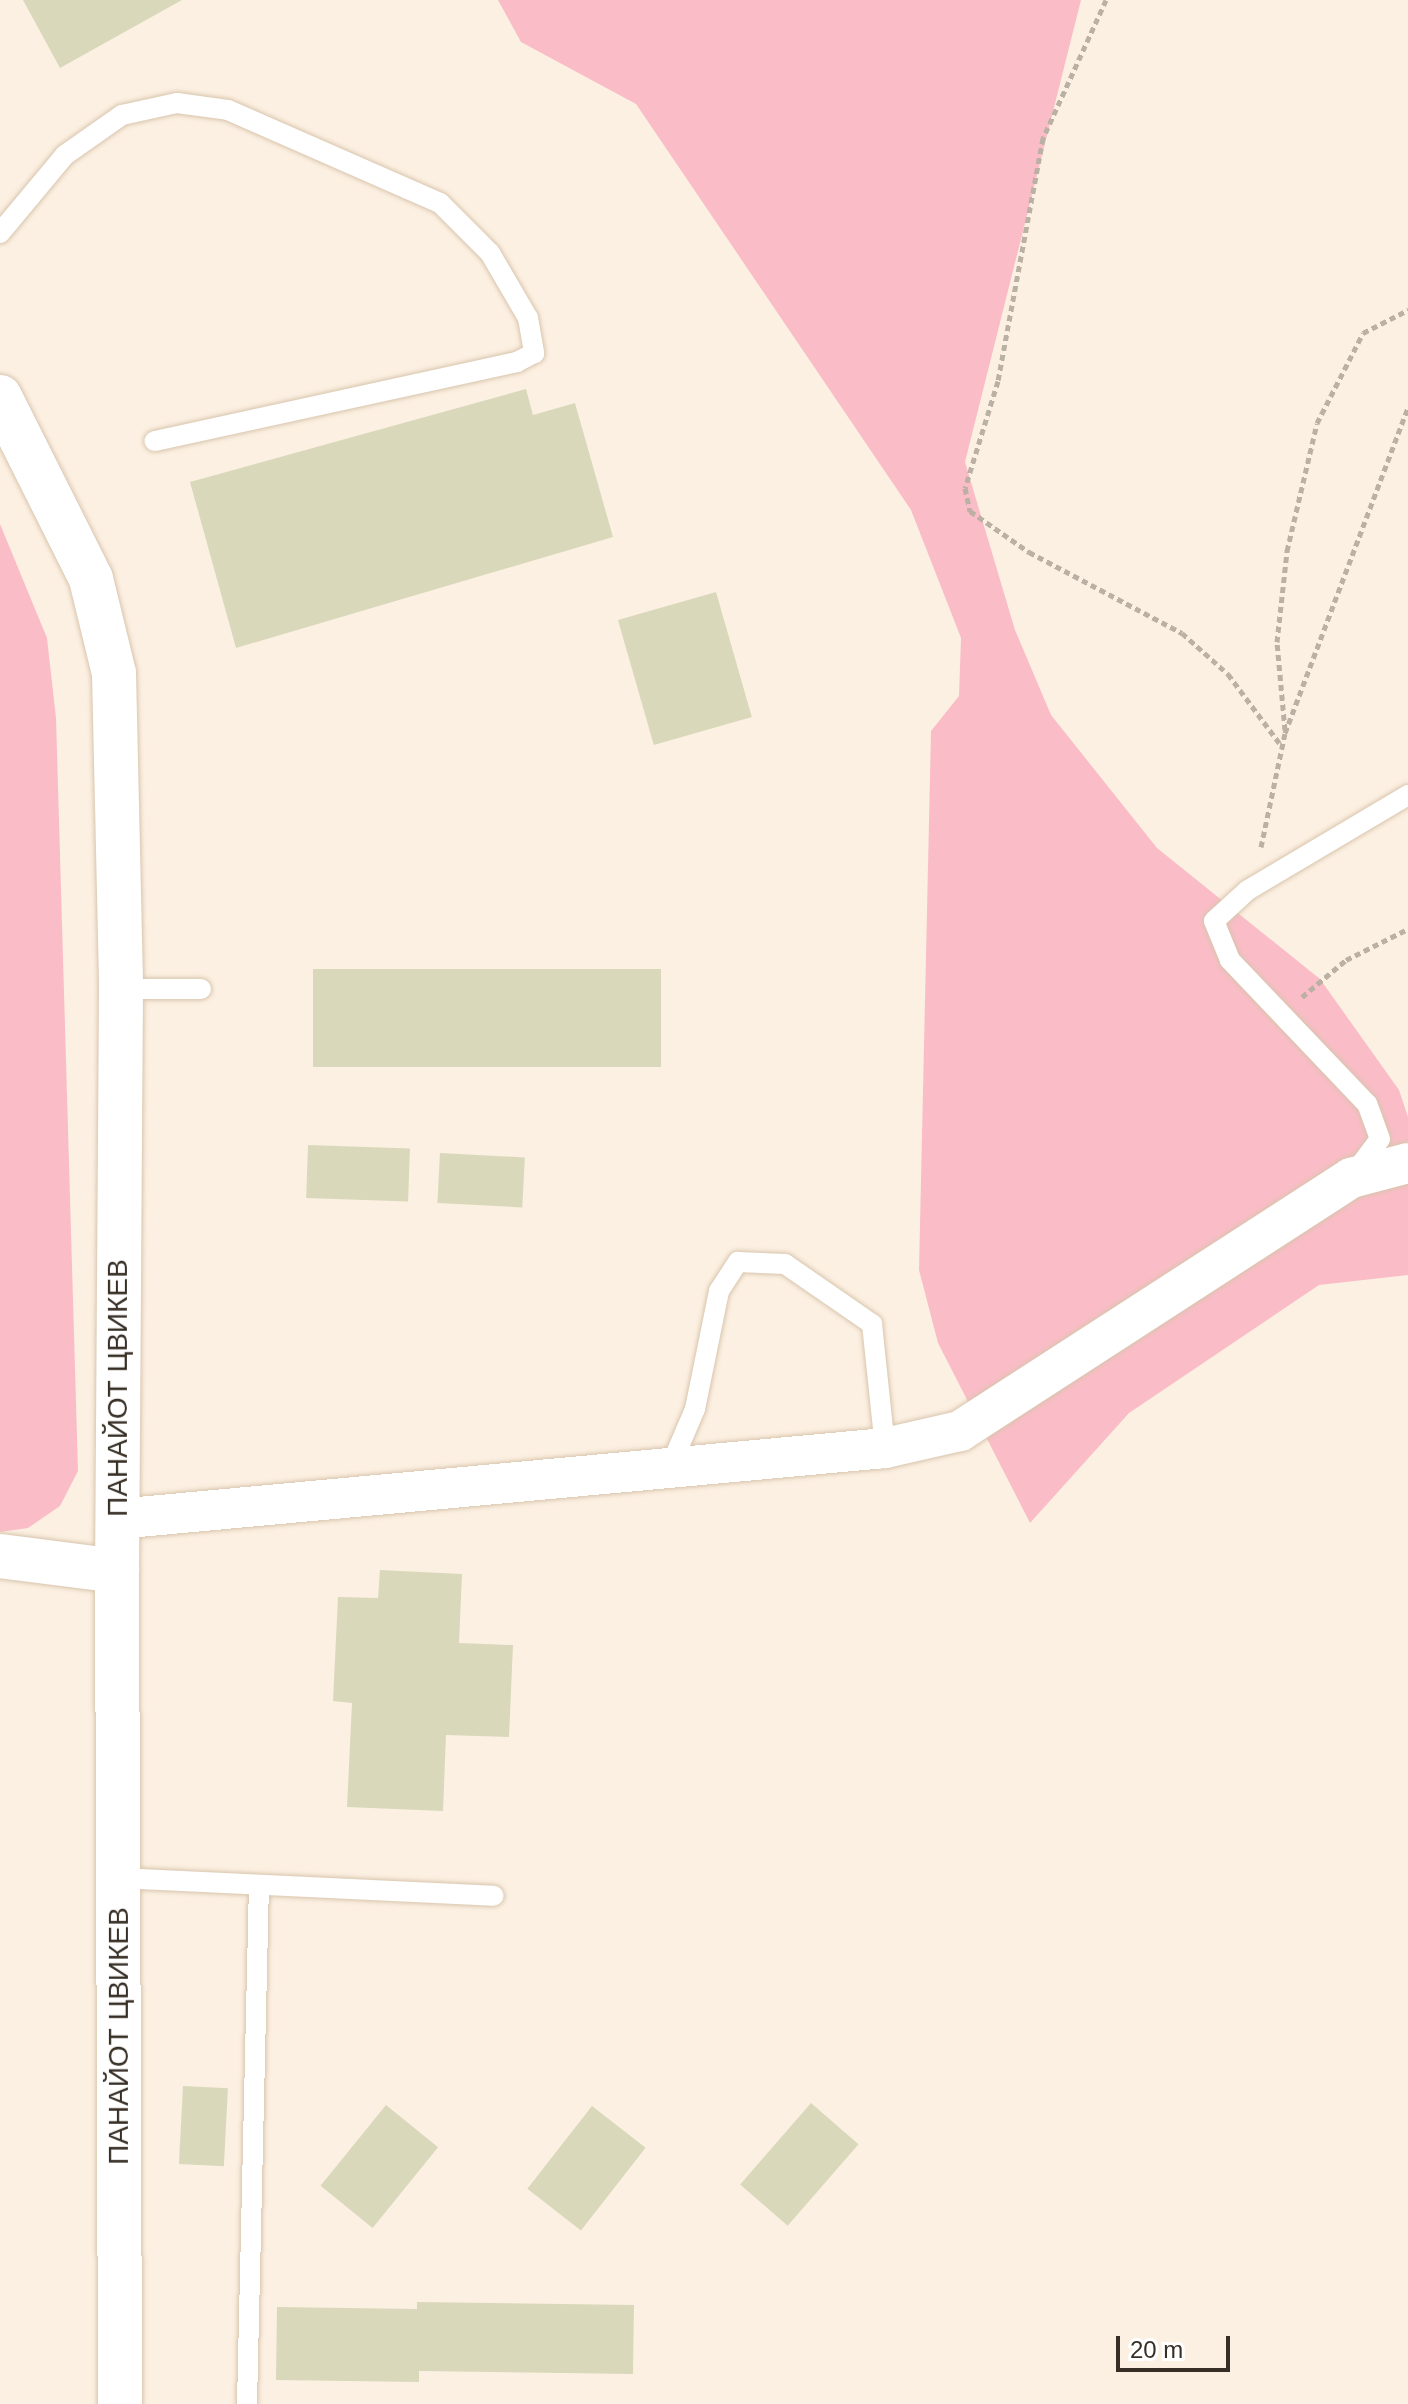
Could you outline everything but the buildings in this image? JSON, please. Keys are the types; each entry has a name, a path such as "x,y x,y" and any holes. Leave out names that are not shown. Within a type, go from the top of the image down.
{"street":[{"name":"ПАНАЙОТ ЦВИКЕВ","path":"0,397 91,579 114,673 121,989 117,1519 120,2404"},
{"path":"117,1519 671,1465 885,1448 960,1431 1001,1408 1351,1178 1408,1163"},
{"path":"0,1556 117,1571"}],"lane":[{"path":"0,233 65,155 122,115 177,103 228,110 440,203 490,253 528,318 534,353 517,362 155,441"},
{"path":"1351,1178 1380,1139 1367,1104 1230,960 1214,921 1248,890 1408,795"},
{"path":"121,989 201,989"},
{"path":"671,1465 695,1409 719,1291 738,1262 785,1264 872,1324 885,1448"},
{"path":"118,1878 494,1896"},
{"path":"247,2404 259,1885"}],"path":[{"path":"1106,0 1043,138 998,381 965,488 970,511 1029,552 1182,633 1228,674 1283,748"},
{"path":"1248,890 1283,748 1285,733 1277,642 1287,551 1317,423 1363,333 1408,310"},
{"path":"1285,733 1408,408"},
{"path":"1282,1015 1346,960 1408,929"}],"shaded area":[{"path":"498,0 1081,0 965,462 1015,630 1051,715 1157,848 1320,979 1399,1090 1408,1117 1408,1275 1319,1285 1129,1413 1030,1523 938,1343 919,1270 931,731 959,696 961,638 911,510 636,104 521,42"},
{"path":"0,524 47,638 56,718 78,1471 60,1506 28,1528 0,1532"}]}
